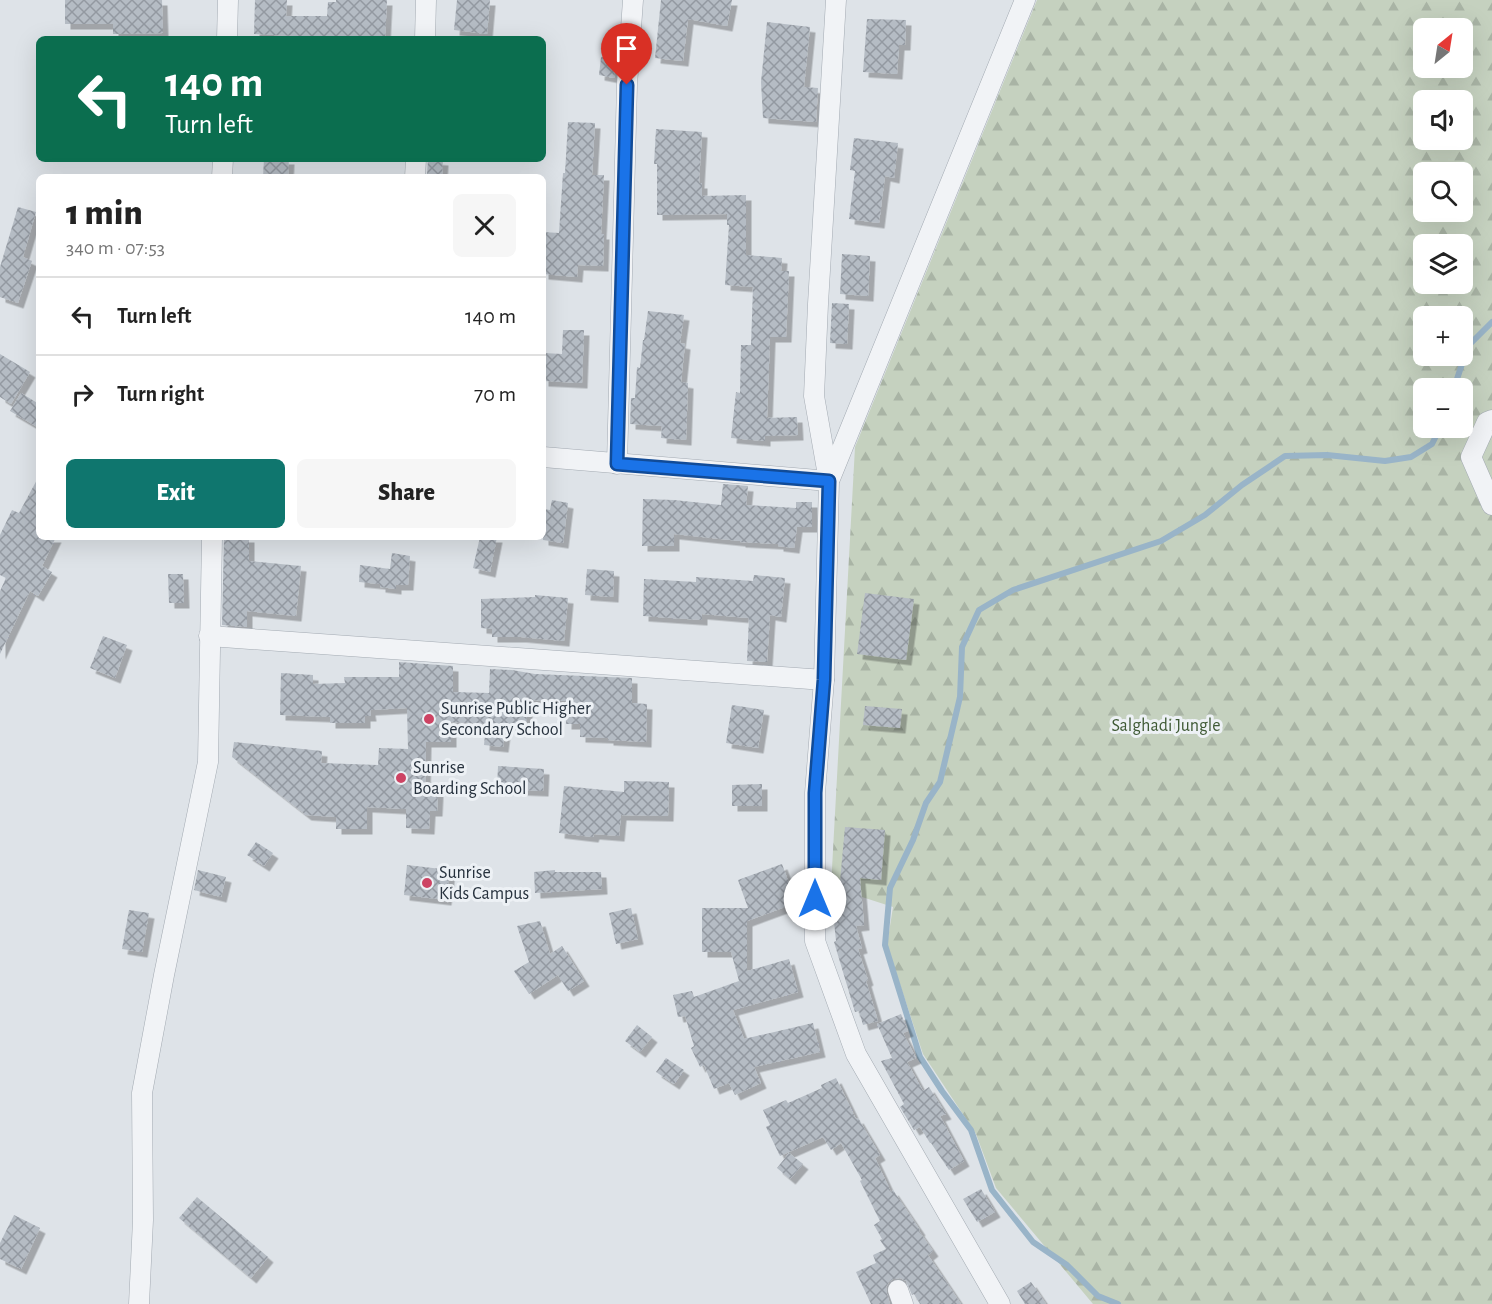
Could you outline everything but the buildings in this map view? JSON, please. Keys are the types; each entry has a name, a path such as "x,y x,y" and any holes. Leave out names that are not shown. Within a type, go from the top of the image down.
{"street":[{"path":"227,36 228,0"},
{"path":"424,36 426,0"},
{"path":"617,464 627,85 633,0"},
{"path":"836,0 814,396 829,481 824,680 815,793 815,941 856,1054 1000,1304"},
{"path":"829,481 1025,0"},
{"path":"1492,420 1487,422 1471,457 1492,505"},
{"path":"546,457 829,481"},
{"path":"140,1304 143,1220 142,1093 208,762 212,540"},
{"path":"209,636 824,680"}],"green space":[{"name":"Salghadi Jungle","path":"1037,0 1492,0 1492,1304 1093,1304 996,1188 976,1134 923,1054 887,945 893,907 831,887 855,447"}],"waterway":[{"path":"1457,378 1468,346 1492,322"},
{"path":"1118,1304 1098,1296 1067,1265 1033,1242 992,1190 971,1130 920,1057 885,945 890,888 913,840 926,803 940,782 960,697 962,647 979,610 1013,590 1161,541 1205,515 1242,485 1285,456 1327,455 1385,461 1411,457 1432,444 1435,438"}],"place":[{"name":"Sunrise Public Higher Secondary School","path":"429,719"},
{"name":"Sunrise Boarding School","path":"401,778"},
{"name":"Sunrise Kids Campus","path":"427,883"}],"route":[{"path":"627,85 617,464 829,481 824,680 815,793 815,899"}]}
